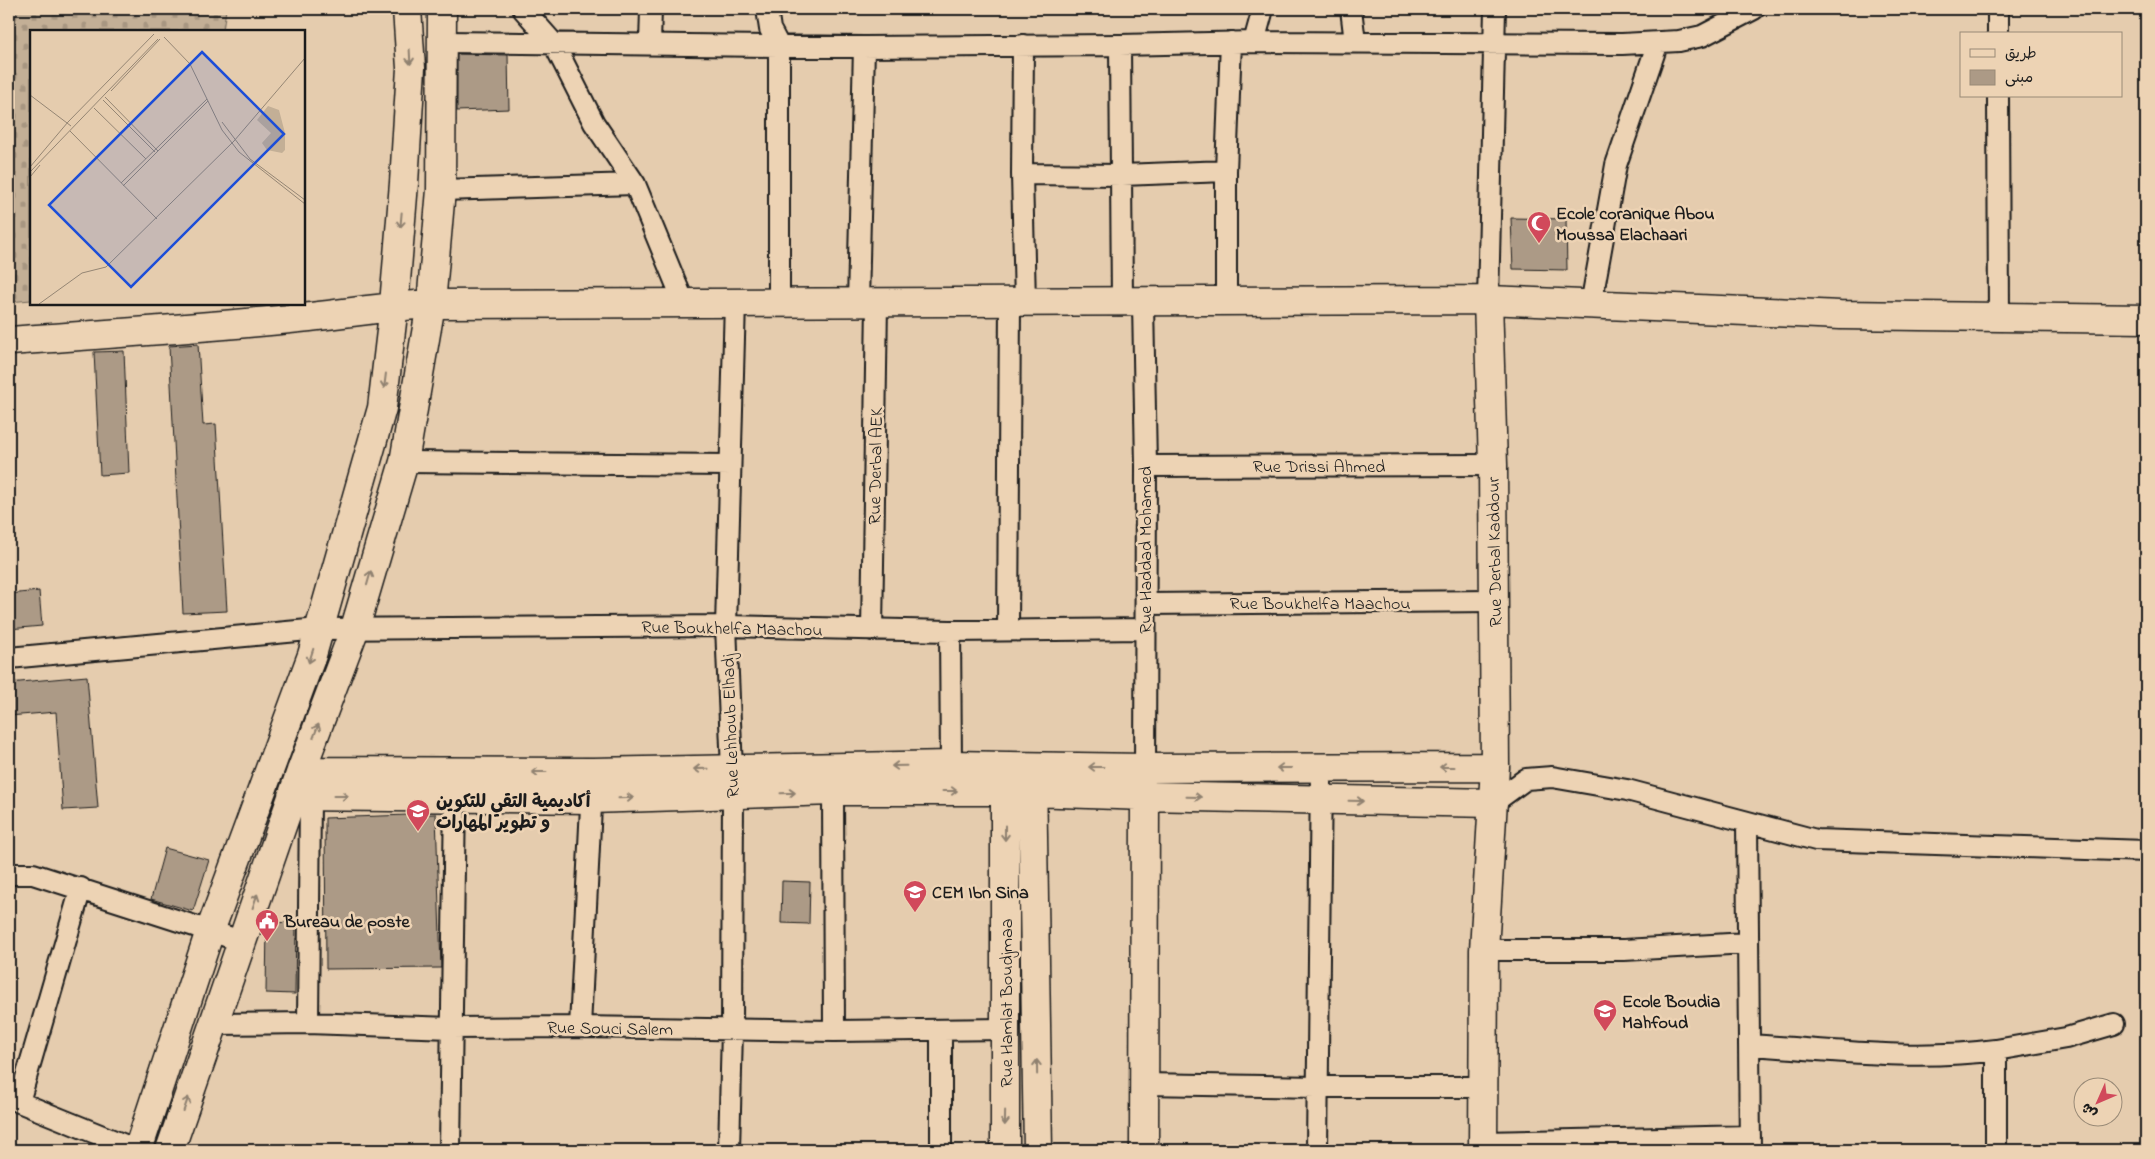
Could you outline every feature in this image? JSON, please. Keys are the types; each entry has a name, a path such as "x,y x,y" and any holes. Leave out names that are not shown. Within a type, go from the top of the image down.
{"street":[{"path":"81,888 14,1100 138,1150 210,931 312,656 382,408 394,305 411,68 407,9"},
{"path":"170,1150 241,941 301,788 355,628 404,462 431,304 441,190 442,9"},
{"path":"523,9 554,44 594,123 635,184 684,303"},
{"path":"650,44 651,9"},
{"path":"767,9 770,29 779,46 779,303"},
{"path":"1254,42 1262,9"},
{"path":"1351,9 1355,42"},
{"path":"1488,300 1496,9"},
{"path":"443,42 864,47 1231,42 1622,44 1679,41 1702,36 1754,9"},
{"path":"1998,9 1998,32"},
{"path":"1226,302 1226,171 1231,42"},
{"path":"1591,305 1616,165 1658,42"},
{"path":"1008,629 1022,174 1024,45"},
{"name":"Rue Haddad Mohamed","path":"1120,45 1122,175 1146,466 1145,796"},
{"name":"Rue Derbal AEK","path":"864,47 872,630"},
{"path":"1998,98 1999,317"},
{"path":"1022,174 1122,175 1226,171"},
{"path":"441,190 635,184"},
{"path":"9,341 150,332 282,320 394,305 431,304 1488,300 1840,315 2146,318"},
{"name":"Rue Derbal Kaddour","path":"1483,1146 1484,950 1495,767 1493,465 1488,300"},
{"name":"Rue Lehhoub Elhadj","path":"729,1150 732,1030 733,781 726,626 735,302"},
{"path":"404,462 730,464"},
{"name":"Rue Drissi Ahmed","path":"1146,466 1493,465"},
{"name":"Rue Boukhelfa Maachou","path":"1146,604 1495,601"},
{"name":"Rue Boukhelfa Maachou","path":"9,658 319,629 355,628 726,626 950,631 1145,629"},
{"path":"950,631 952,765"},
{"path":"301,788 455,796 592,799 733,781 952,765 1005,779"},
{"path":"301,788 593,772 733,781 834,791 1005,779 1032,779 1145,768 1495,767 1526,779 1552,777 1627,790 1816,840 2146,851"},
{"path":"1317,1150 1316,1087 1321,768"},
{"path":"580,1027 593,772"},
{"name":"Rue Hamlat Boudjmaa","path":"1005,779 1005,1150"},
{"path":"1032,779 1145,796 1493,803 1526,779"},
{"name":"Rue Hamlat Boudjmaa","path":"1032,779 1038,1150"},
{"path":"301,788 308,1023"},
{"path":"834,791 834,1031"},
{"path":"450,1150 455,796"},
{"path":"1144,1150 1145,796"},
{"path":"1483,1146 1750,1143 1747,823"},
{"path":"9,874 33,874 241,941"},
{"path":"1484,950 1624,950 1747,943"},
{"name":"Rue Souci Salem","path":"213,1024 308,1023 451,1028 580,1027 834,1031 1006,1029"},
{"path":"1749,1045 1902,1055 1950,1055 1996,1050 2066,1038 2114,1024"},
{"path":"941,1031 941,1150"},
{"path":"1996,1050 1996,1150"},
{"path":"1143,1084 1484,1087"}],"green space":[{"path":"9,9 226,9 223,30 30,30 30,300 9,302"}],"building":[{"path":"457,54 508,55 509,109 457,111"},
{"name":"Ecole coranique Abou Moussa Elachaari","path":"1511,218 1566,219 1567,270 1513,269"},
{"path":"198,344 203,425 216,424 227,611 183,613 169,346"},
{"path":"124,351 129,473 100,475 94,352"},
{"path":"39,591 42,626 9,629 9,594"},
{"path":"87,676 98,808 63,810 56,712 9,716 9,683"},
{"path":"436,814 441,968 326,969 325,818"},
{"path":"165,848 209,860 193,911 151,899"},
{"path":"782,881 810,882 809,924 781,923"},
{"path":"296,922 295,994 266,993 267,923"}],"place":[{"name":"Ecole coranique Abou Moussa Elachaari","path":"1539,244"},
{"name":"أكاديمية التقي للتكوين و تطوير المهارات","path":"418,832"},
{"name":"CEM Ibn Sina","path":"915,913"},
{"name":"Bureau de poste","path":"267,942"},
{"name":"Ecole Boudia Mahfoud","path":"1605,1032"}]}
